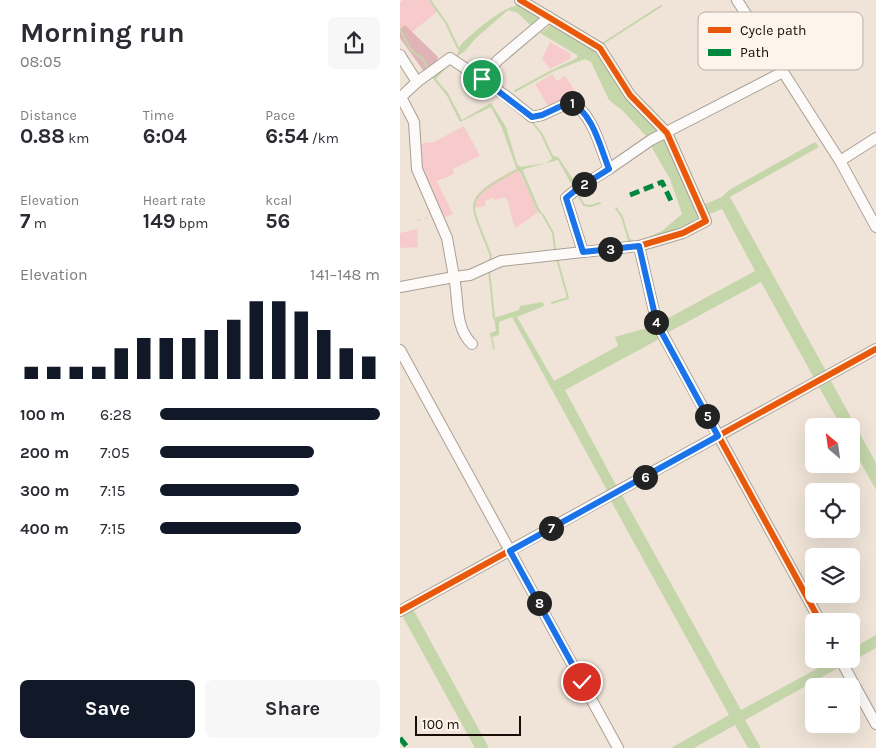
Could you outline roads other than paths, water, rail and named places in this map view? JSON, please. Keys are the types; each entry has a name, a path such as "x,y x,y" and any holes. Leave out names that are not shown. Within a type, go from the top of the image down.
{"street":[{"path":"400,288 470,275 501,261 639,246 683,233 706,221 667,133 630,95 600,48 520,0"},
{"path":"736,0 744,12"},
{"path":"482,79 498,60 549,17"},
{"path":"400,55 417,82"},
{"path":"472,344 466,338 458,314 457,291 449,246 439,217 417,169 414,122 400,97 450,58 482,79 532,117 542,115 570,102 577,106 590,124 609,169"},
{"path":"583,252 566,198 651,140 783,72 840,161 876,227"},
{"path":"840,161 876,138"},
{"path":"639,246 657,324 816,613"},
{"path":"400,611 876,349"},
{"path":"400,350 618,748"},
{"path":"845,668 876,724"}],"waterway":[{"path":"430,0 446,23 458,48"},
{"path":"602,44 661,6"},
{"path":"400,29 411,50 423,59 428,69"},
{"path":"515,91 552,71"},
{"path":"533,123 541,133 553,158"},
{"path":"489,262 491,256 478,223 475,203 478,196 486,188 518,169"},
{"path":"578,195 584,205 590,206 600,203"},
{"path":"616,208 622,217 629,240 637,242"},
{"path":"543,215 553,233 555,250"},
{"path":"552,303 568,298 557,259"},
{"path":"489,270 494,318"},
{"path":"400,742 405,748"}]}
